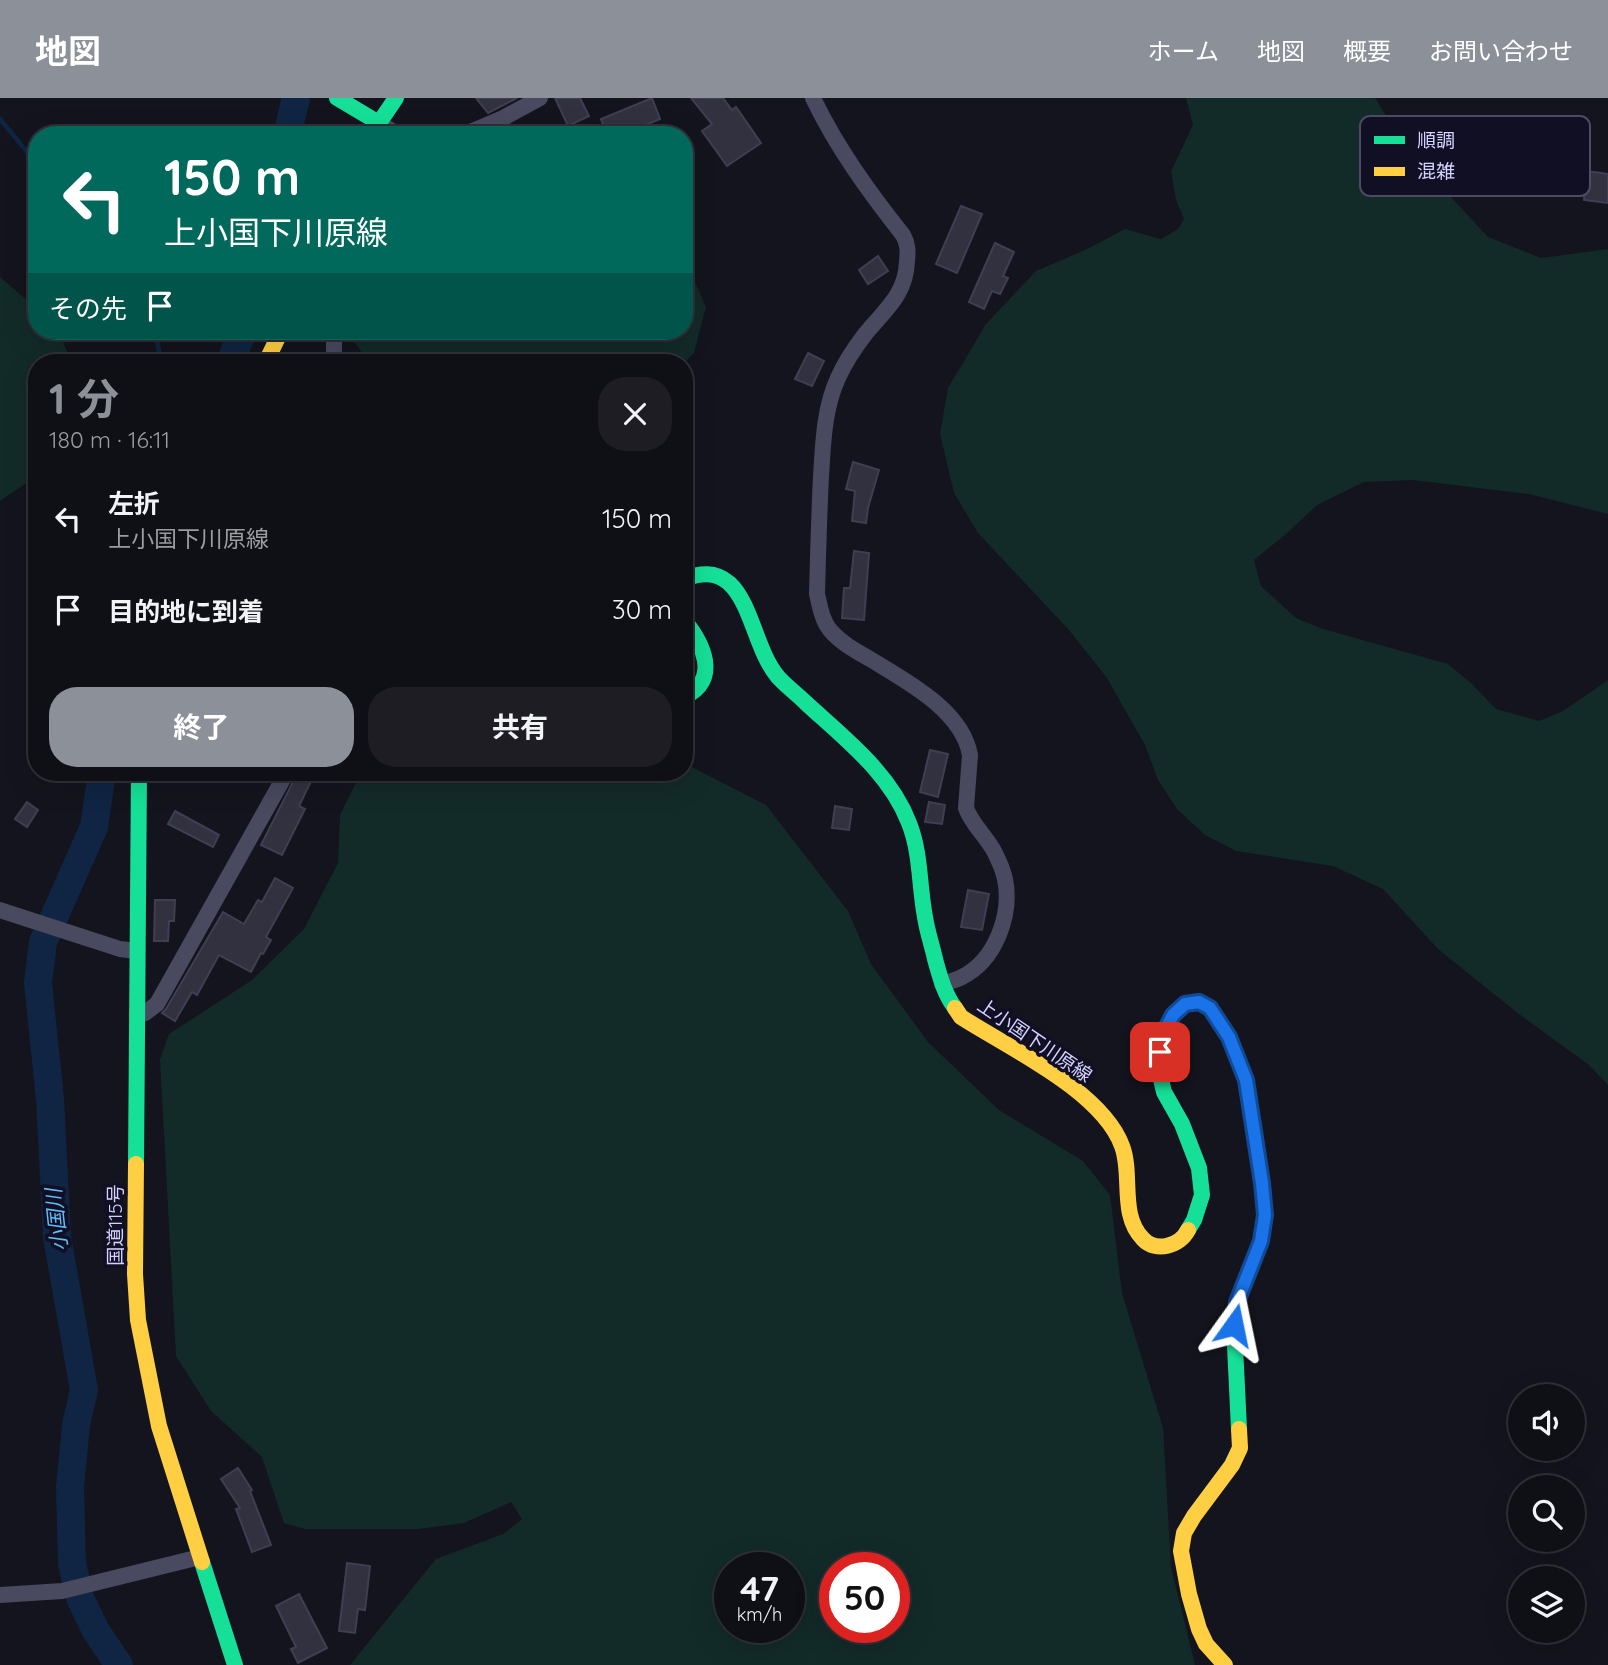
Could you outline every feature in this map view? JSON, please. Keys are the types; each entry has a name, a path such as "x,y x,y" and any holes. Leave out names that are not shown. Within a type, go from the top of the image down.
{"main road":[{"path":"337,98 372,126"},
{"path":"378,126 396,98"},
{"name":"上小国下川原線","path":"693,576 710,574 730,584 742,601 762,653 778,677 862,755 900,802 910,825 925,918 946,996 961,1017 1037,1062 1091,1103 1116,1131 1124,1150 1130,1214 1137,1232 1145,1242 1154,1246 1167,1247 1186,1234 1202,1195 1199,1168 1182,1124 1164,1092 1158,1067 1161,1038 1179,1009 1185,1004 1199,1002 1210,1008 1229,1037 1246,1080 1265,1215 1261,1241 1237,1302 1234,1325 1240,1448 1232,1465 1184,1533 1181,1551 1199,1629 1206,1644 1225,1665"},
{"path":"693,634 704,650 706,668 701,684 693,692"},
{"name":"国道115号","path":"139,781 135,1274 138,1320 159,1426 235,1665"}],"street":[{"path":"484,126 540,98"},
{"path":"813,98 840,148 903,235 908,253 907,274 898,294 855,348 837,378 832,393 823,441 818,520 817,594 820,607 825,622 842,642 914,686 959,726 970,755 966,808 995,853 1004,878 1006,912 994,946 982,962 964,976 942,984"},
{"path":"137,1014 145,1013 157,1004 282,781"},
{"path":"0,910 120,949 137,951"},
{"path":"0,1595 62,1591 200,1557"}],"green space":[{"path":"1186,98 1375,98 1386,116 1360,116 1360,196 1450,196 1488,237 1541,258 1608,249 1608,514 1529,494 1413,480 1364,482 1317,505 1254,560 1261,586 1296,618 1323,629 1448,664 1496,709 1539,721 1563,711 1608,680 1608,1085 1589,1065 1519,1014 1438,949 1383,889 1333,866 1236,851 1205,835 1177,809 1158,780 1145,745 1107,678 1069,630 978,533 954,493 940,434 948,388 986,324 1036,271 1125,229 1161,239 1178,229 1184,219 1176,200 1171,171 1193,125"},
{"path":"0,277 28,301 28,340 62,340 68,354 28,354 28,482 0,501"},
{"path":"693,277 706,307 693,354 363,354 353,340 693,340"},
{"path":"693,768 766,805 848,911 871,964 928,1042 999,1110 1083,1161 1110,1195 1122,1293 1163,1428 1171,1567 1195,1665 350,1665 436,1559 503,1534 522,1519 511,1502 464,1523 418,1529 305,1529 284,1523 262,1457 211,1411 176,1356 160,1059 169,1034 252,980 304,929 338,863 340,815 357,781 693,781"}],"building":[{"path":"476,98 517,98 488,113"},
{"path":"555,98 580,98 589,116 568,126"},
{"path":"652,98 660,119 643,126 604,126 601,119"},
{"path":"691,98 723,98 732,110 736,107 761,143 727,166 702,131 712,124"},
{"path":"1590,171 1608,174 1608,203 1584,200 1584,196 1590,196"},
{"path":"961,206 982,214 957,273 936,264"},
{"path":"995,243 1014,252 1003,276 1008,278 1000,294 992,291 984,309 969,302"},
{"path":"878,256 888,271 868,284 859,270"},
{"path":"808,353 824,361 812,386 795,379"},
{"path":"853,462 879,470 866,523 852,521 855,491 846,489"},
{"path":"854,551 869,553 864,620 842,618 844,588 850,588"},
{"path":"930,750 948,754 938,797 920,792"},
{"path":"293,781 311,781 299,806 305,809 282,855 261,845"},
{"path":"27,802 38,810 27,827 15,819"},
{"path":"929,802 945,805 942,824 925,822"},
{"path":"835,806 852,809 849,830 832,828"},
{"path":"175,811 219,835 213,847 168,824"},
{"path":"275,878 293,888 266,937 271,940 251,972 219,955 197,995 192,992 175,1021 162,1013 223,912 244,924 258,900 262,902"},
{"path":"968,890 989,894 982,930 961,927"},
{"path":"155,900 175,900 174,921 169,921 168,941 154,941"},
{"path":"238,1468 252,1490 250,1491 271,1545 252,1552 236,1509 240,1508 221,1479"},
{"path":"347,1563 370,1566 365,1610 358,1609 355,1633 339,1631"},
{"path":"299,1594 327,1648 298,1663 291,1649 296,1647 276,1606"}],"waterway":[{"name":"小国川","path":"289,126 296,98"},
{"path":"0,119 28,153"},
{"path":"157,340 159,354"},
{"name":"小国川","path":"233,354 239,340"},
{"name":"小国川","path":"101,781 94,827 43,942 38,983 50,1099 57,1237 84,1390 76,1425 70,1487 72,1564 80,1598 96,1631 119,1665"}],"traffic: fast":[{"path":"337,98 379,123"},
{"path":"378,126 396,98"},
{"path":"693,576 718,576 729,583 743,603 764,654 778,677 865,757 901,805 913,834 928,933 943,985 955,1008"},
{"path":"693,632 705,661 702,681 693,691"},
{"path":"136,1164 139,781"},
{"path":"1188,1230 1202,1195 1199,1168 1182,1124 1164,1092 1158,1067 1161,1038 1173,1015 1185,1004 1199,1002 1210,1008 1229,1037 1246,1080 1265,1215 1261,1241 1237,1302 1234,1325 1239,1429"},
{"path":"202,1562 235,1665"}],"traffic: slow":[{"path":"270,354 277,340"},
{"path":"955,1008 961,1017 1075,1089 1111,1126 1125,1157 1131,1218 1143,1239 1154,1246 1167,1246 1174,1244 1188,1230"},
{"path":"136,1164 135,1274 138,1320 159,1426 202,1562"},
{"path":"1225,1665 1206,1644 1199,1629 1181,1551 1184,1533 1194,1516 1232,1465 1240,1448 1239,1429"}],"route":[{"path":"1160,1052 1161,1038 1173,1015 1185,1004 1199,1002 1210,1008 1229,1037 1246,1080 1265,1215 1261,1241 1237,1302 1234,1325"}]}
